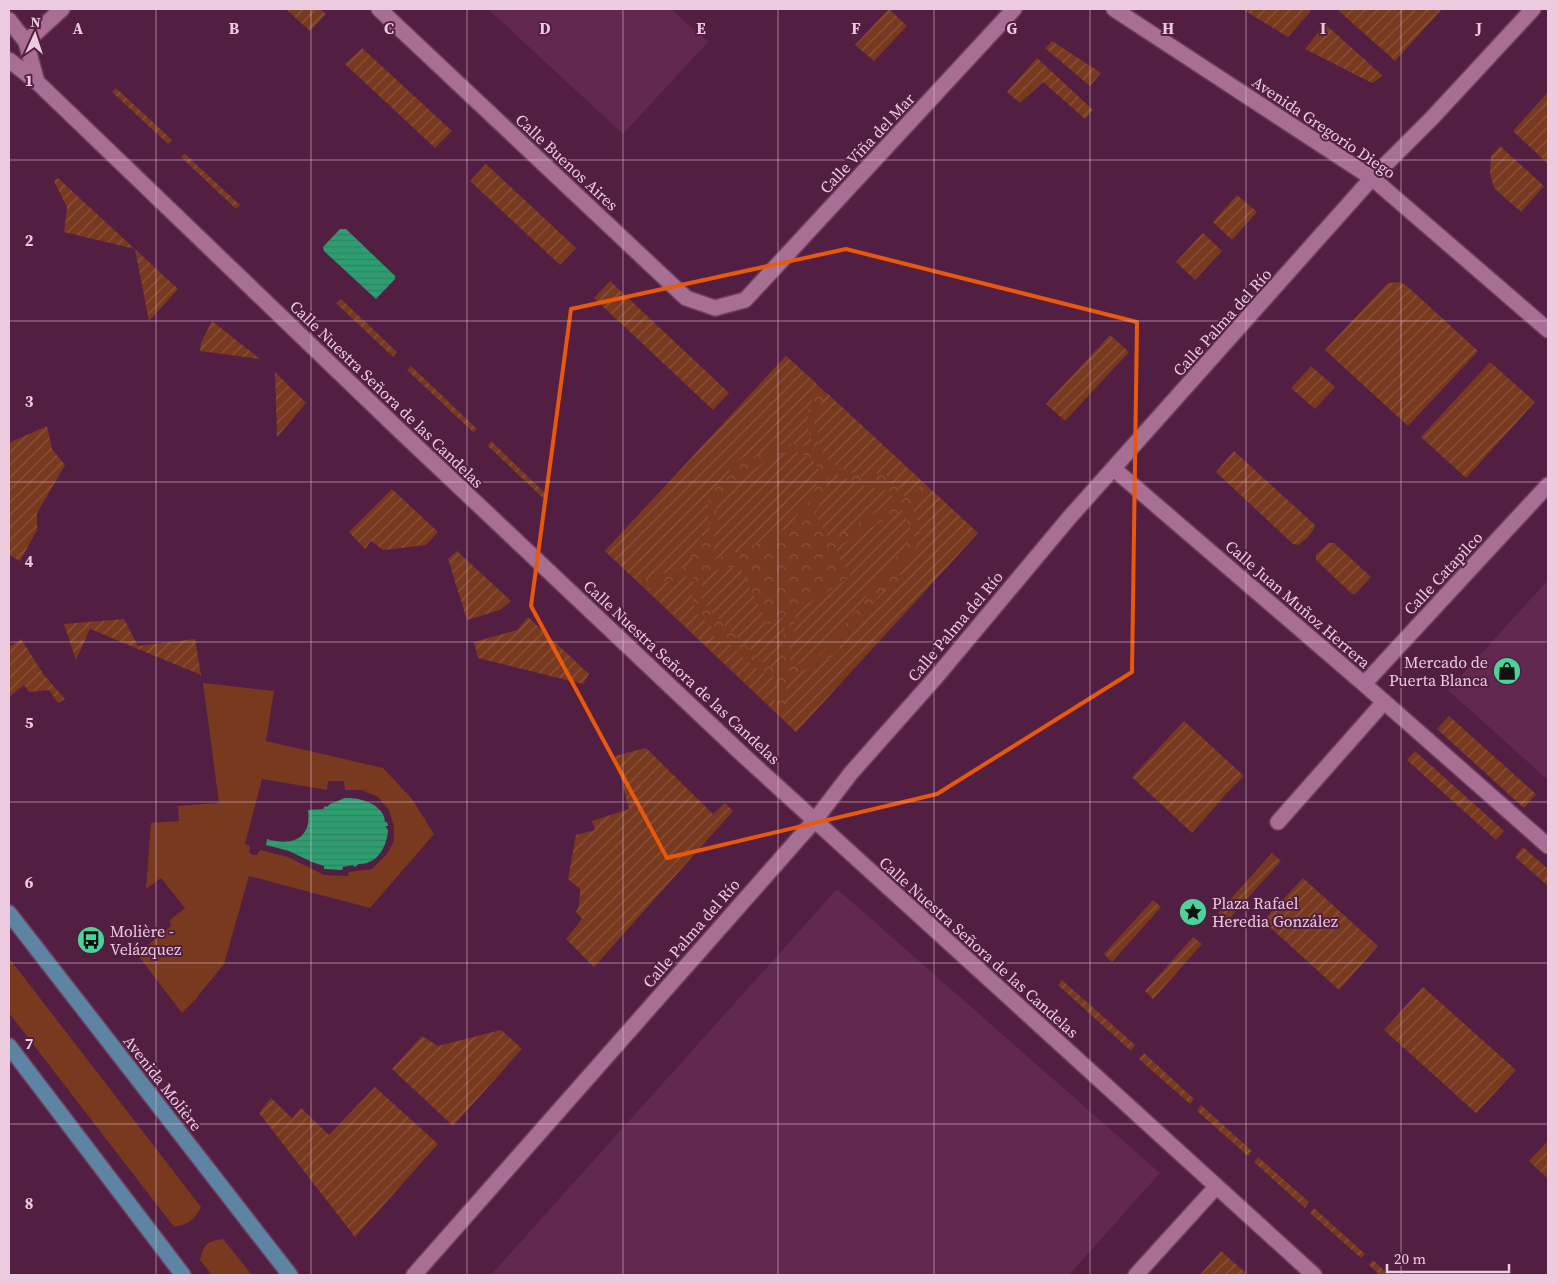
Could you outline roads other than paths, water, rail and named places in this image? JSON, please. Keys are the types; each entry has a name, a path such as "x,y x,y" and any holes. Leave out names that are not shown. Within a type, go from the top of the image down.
{"main road":[{"name":"Avenida Molière","path":"9,913 290,1275"},
{"path":"9,1046 183,1275"}],"street":[{"path":"26,42 62,9"},
{"name":"Calle Buenos Aires","path":"379,9 686,298 715,308 745,300"},
{"name":"Calle Viña del Mar","path":"745,300 1014,9"},
{"name":"Avenida Gregorio Diego","path":"1114,9 1372,178 1548,330"},
{"name":"Calle Palma del Río","path":"414,1275 815,820 851,773 937,676 1070,518 1372,178 1433,117 1533,9"},
{"name":"Calle Nuestra Señora de las Candelas","path":"9,20 26,42 38,82"},
{"name":"Calle Nuestra Señora de las Candelas","path":"9,60 38,82 397,428 708,722 1314,1275"},
{"name":"Calle Juan Muñoz Herrera","path":"1114,470 1364,684 1548,846"},
{"name":"Calle Catapilco","path":"1364,684 1548,485"},
{"path":"1278,822 1384,702"},
{"path":"1136,1275 1216,1187"}],"place":[{"name":"Mercado de Puerta Blanca","path":"1507,671"},
{"name":"Plaza Rafael Heredia González","path":"1193,912"},
{"name":"Molière - Velázquez","path":"91,940"}]}
